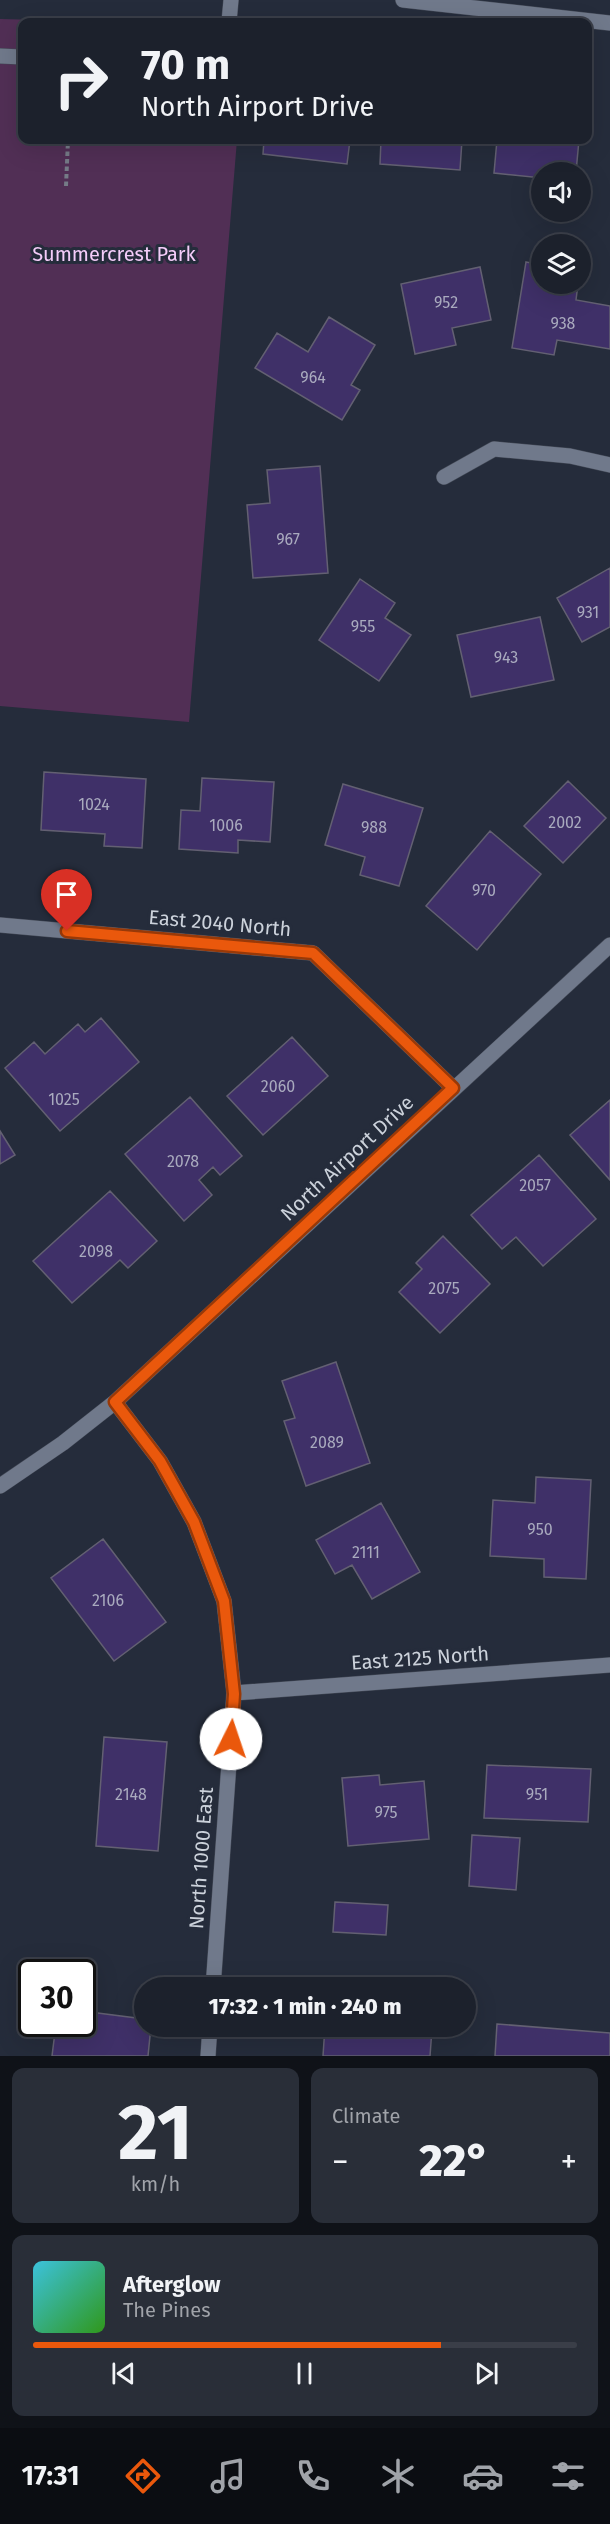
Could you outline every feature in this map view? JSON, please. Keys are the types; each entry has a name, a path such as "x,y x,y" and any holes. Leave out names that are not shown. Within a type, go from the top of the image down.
{"street":[{"path":"229,18 231,0"},
{"path":"403,0 565,18"},
{"path":"592,21 610,23"},
{"path":"0,56 18,57"},
{"path":"444,477 494,449 570,456 610,465"},
{"name":"East 2040 North","path":"0,925 313,953 453,1088"},
{"name":"North Airport Drive","path":"0,1486 55,1449 115,1402 610,945"},
{"name":"North 1000 East","path":"115,1402 160,1461 194,1522 224,1601 234,1694 214,1977"},
{"name":"East 2125 North","path":"234,1694 610,1665"},
{"path":"208,2056 209,2037"}],"path":[{"path":"66,186 68,144"}],"green space":[{"name":"Summercrest Park","path":"0,19 18,19 18,144 237,144 189,722 0,706"}],"building":[{"path":"264,144 350,144 347,164 263,154"},
{"path":"381,144 462,144 460,170 380,164"},
{"path":"497,144 579,144 577,162 531,162 531,177 494,173"},
{"path":"526,262 531,263 531,294 577,294 576,300 610,306 610,349 557,340 554,355 512,348"},
{"path":"480,267 491,320 452,328 456,345 415,354 401,284"},
{"path":"329,317 375,345 351,385 360,390 342,420 255,368 277,333 308,352"},
{"path":"320,466 328,573 253,578 247,505 270,503 267,470"},
{"path":"610,568 610,627 582,642 557,598"},
{"path":"360,579 395,603 385,618 411,635 379,681 319,640"},
{"path":"540,617 554,680 471,697 457,635"},
{"path":"44,772 146,779 142,848 104,846 105,834 41,830"},
{"path":"202,778 274,782 270,842 238,840 238,853 179,849 181,810 200,811"},
{"path":"568,781 606,818 563,863 524,826"},
{"path":"343,784 423,808 399,886 360,875 365,857 325,845"},
{"path":"490,831 541,874 477,950 426,906"},
{"path":"101,1018 139,1062 60,1131 5,1068 34,1042 45,1054 78,1024 85,1032"},
{"path":"292,1037 328,1076 263,1135 227,1096"},
{"path":"190,1097 242,1156 220,1175 213,1167 199,1180 212,1195 184,1221 125,1154"},
{"path":"610,1100 610,1180 570,1135"},
{"path":"0,1131 15,1155 0,1164"},
{"path":"539,1155 596,1219 543,1266 516,1237 502,1249 471,1215"},
{"path":"110,1191 157,1241 128,1268 120,1260 72,1303 33,1261"},
{"path":"443,1236 490,1284 440,1333 399,1292 422,1269 416,1263"},
{"path":"336,1362 370,1463 306,1486 284,1421 295,1418 282,1381"},
{"path":"536,1477 591,1480 586,1579 544,1577 544,1559 490,1556 493,1500 535,1503"},
{"path":"381,1503 420,1572 372,1599 352,1565 335,1574 316,1540"},
{"path":"103,1539 166,1622 114,1661 51,1578"},
{"path":"104,1737 167,1742 158,1851 96,1846"},
{"path":"487,1765 591,1769 588,1822 484,1818"},
{"path":"379,1775 380,1785 424,1781 429,1839 348,1846 342,1778"},
{"path":"472,1835 520,1838 516,1890 469,1886"},
{"path":"335,1902 388,1905 386,1935 333,1932"},
{"path":"96,2013 134,2018 134,2037 150,2037 148,2056 52,2056 54,2037 96,2037"},
{"path":"497,2024 610,2033 610,2056 495,2056"},
{"path":"324,2037 431,2037 430,2056 323,2056"}],"route":[{"path":"67,931 313,953 453,1088 115,1402 160,1461 194,1522 224,1601 234,1694 231,1739"}]}
